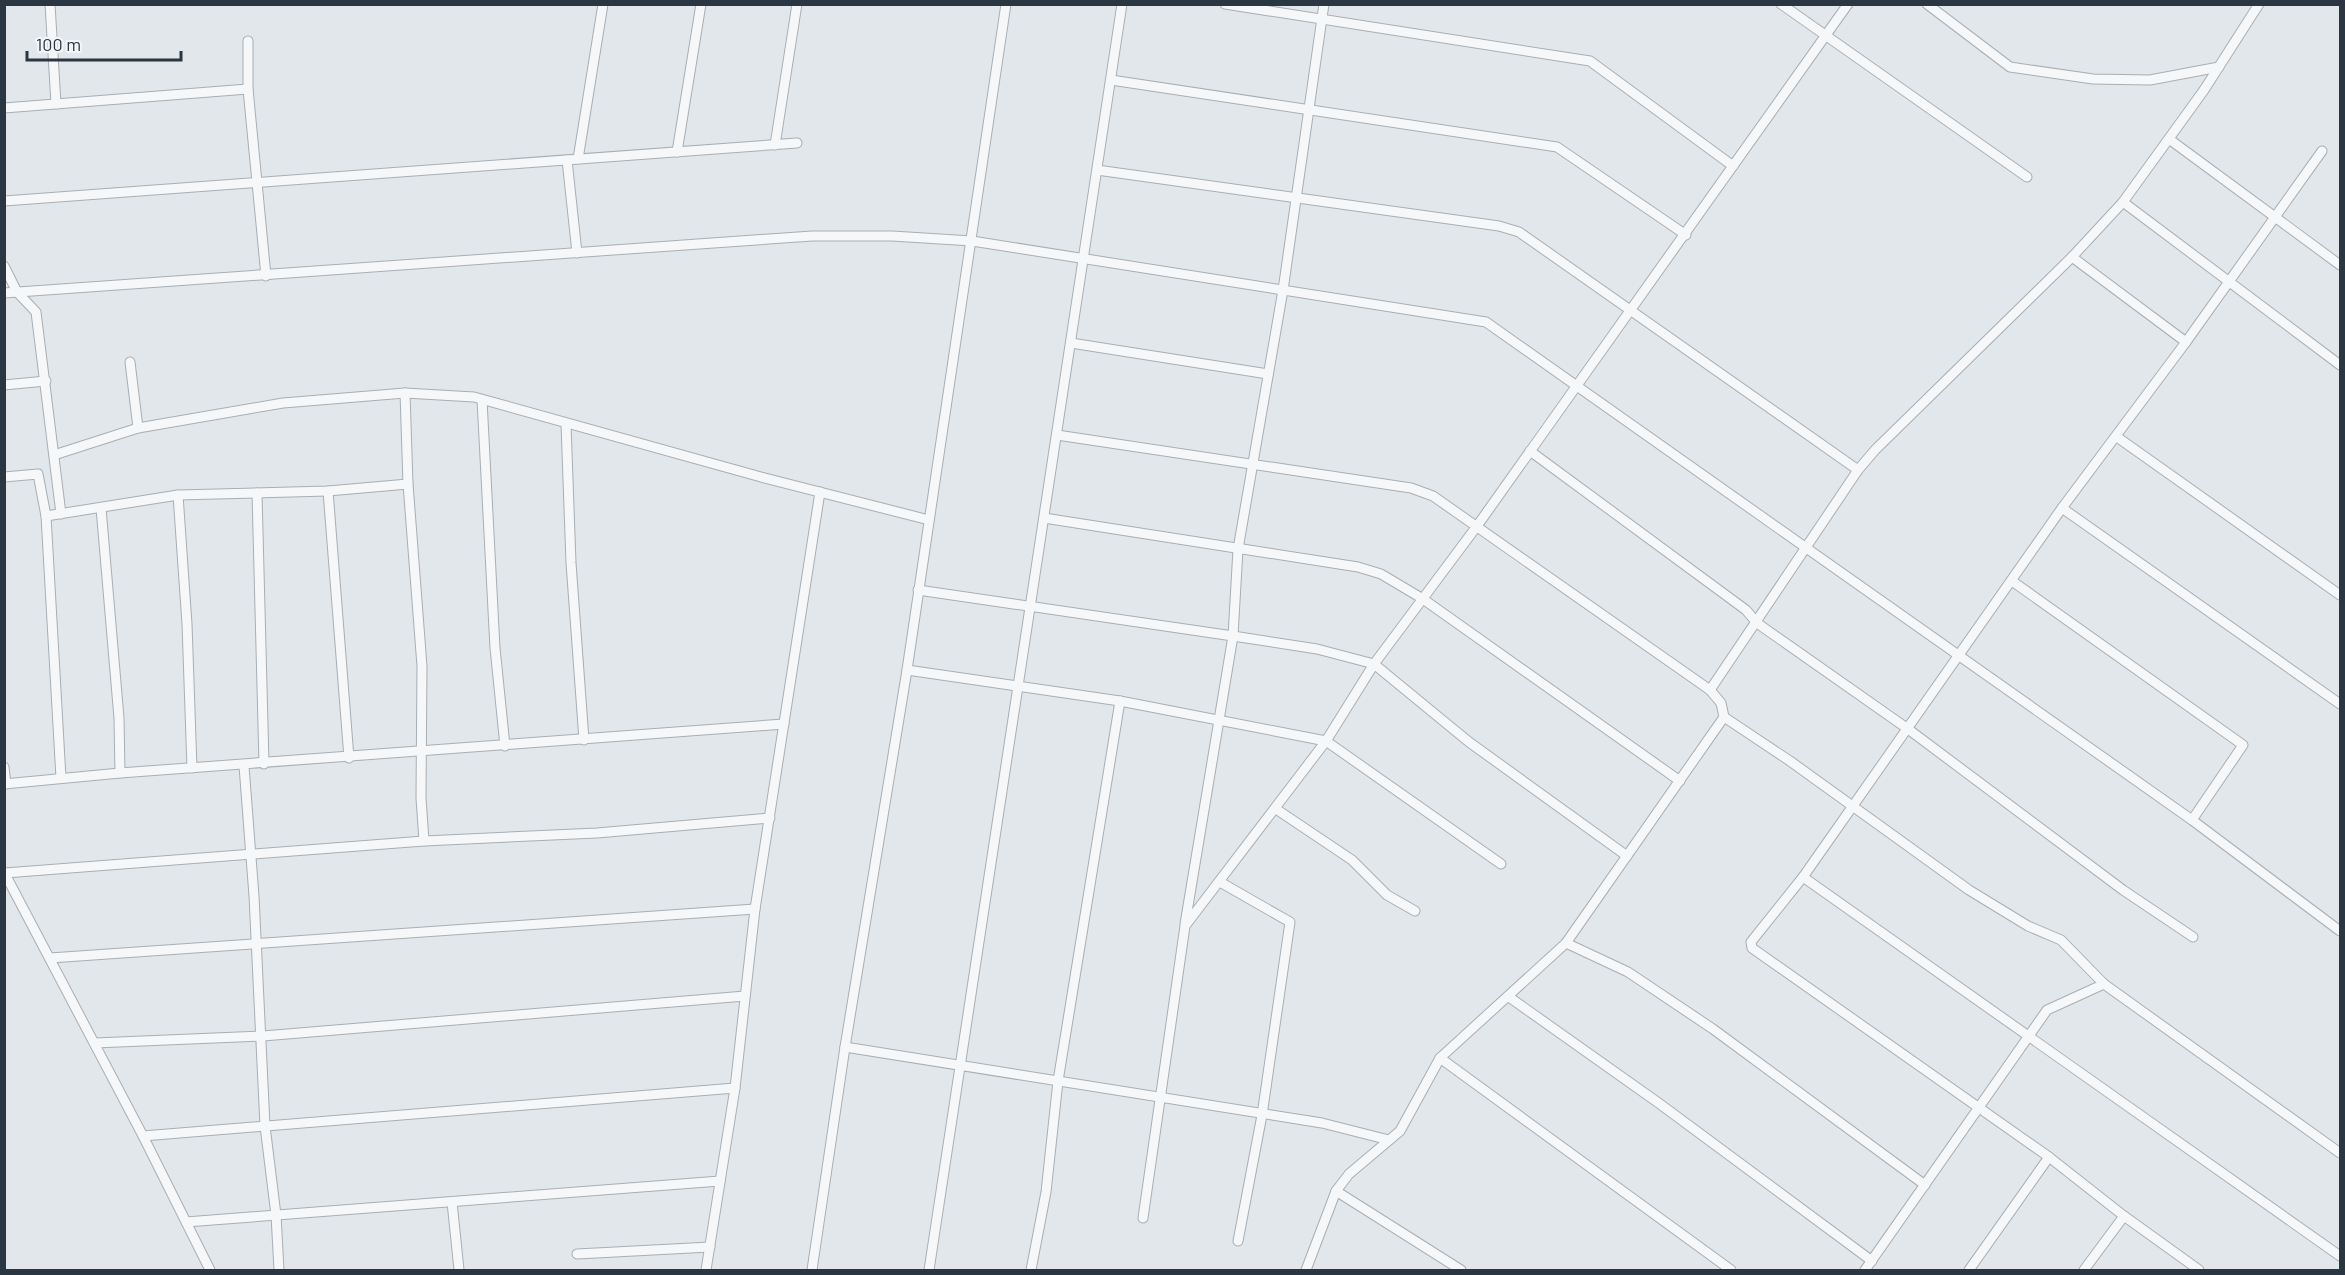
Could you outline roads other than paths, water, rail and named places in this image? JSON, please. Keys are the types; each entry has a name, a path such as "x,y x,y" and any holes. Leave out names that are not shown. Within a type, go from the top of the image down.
{"street":[{"path":"50,4 56,104"},
{"path":"578,159 603,4"},
{"path":"677,152 701,4"},
{"path":"776,145 798,4"},
{"path":"812,1270 845,1047 907,670 1006,4"},
{"path":"929,1270 1122,4"},
{"path":"1225,4 1590,61 1732,166"},
{"path":"1143,1218 1185,926 1233,636 1238,549 1283,290 1324,4"},
{"path":"1781,4 2027,177"},
{"path":"1185,926 1326,741 1374,664 1477,526 1576,385 1686,235 1732,166 1848,4"},
{"path":"1927,4 2010,67 2093,80 2150,80 2219,67"},
{"path":"1710,690 1858,470 1875,450 2072,257 2123,202 2219,67 2259,4"},
{"path":"248,41 249,89 266,276"},
{"path":"1111,80 1557,147 1686,235"},
{"path":"4,108 249,89"},
{"path":"2169,139 2340,265"},
{"path":"4,201 797,143"},
{"path":"2196,1270 2049,1157 1752,948 1751,942 1803,877 2062,508 2117,437 2322,151"},
{"path":"567,160 577,254"},
{"path":"1097,170 1499,226 1519,232 1858,470"},
{"path":"2123,202 2340,365"},
{"path":"4,293 812,236 892,236 972,241 1486,322 2192,820 2340,930"},
{"path":"2072,257 2186,342"},
{"path":"4,266 17,292 36,312 61,513"},
{"path":"1071,343 1268,374"},
{"path":"130,362 138,428"},
{"path":"4,385 46,381"},
{"path":"54,455 138,428 283,403 405,393 474,397 566,424 929,520"},
{"path":"405,393 408,484 422,666 421,752 424,842"},
{"path":"482,400 495,648 505,746"},
{"path":"566,424 571,563 584,740"},
{"path":"1057,435 1411,488 1433,496 1710,690 1721,703 1724,717 1969,890 2028,926 2061,940 2104,984 2340,1153"},
{"path":"2117,437 2340,595"},
{"path":"1530,451 1746,609 1757,623 1908,729 2123,890 2193,938"},
{"path":"4,477 38,474 46,516 61,778"},
{"path":"46,516 178,495 328,491 408,484"},
{"path":"328,491 349,758"},
{"path":"706,1270 735,1088 756,909 820,492"},
{"path":"257,493 264,764"},
{"path":"178,495 188,624 192,768"},
{"path":"101,508 119,718 120,773"},
{"path":"2062,508 2340,704"},
{"path":"1044,518 1358,567 1381,574 1423,599 1680,781"},
{"path":"2012,581 2243,745 2192,820"},
{"path":"918,590 1317,649 1374,664 1469,742 1627,856"},
{"path":"907,670 1120,701 1326,741 1501,864"},
{"path":"1032,1270 1046,1192 1058,1081 1120,701"},
{"path":"1306,1270 1336,1191 1349,1174 1400,1131 1440,1058 1566,943 1724,717"},
{"path":"4,767 5,784 120,773 244,766 784,724"},
{"path":"244,766 263,1036 266,1126 276,1215 279,1270"},
{"path":"1276,809 1352,860 1387,895 1415,911"},
{"path":"210,1270 5,872 424,842 597,833 770,818"},
{"path":"1803,877 2030,1035 2340,1256"},
{"path":"1220,882 1290,921 1262,1115 1239,1241"},
{"path":"50,958 756,909"},
{"path":"1566,943 1628,972 1713,1029 1926,1185"},
{"path":"1865,1270 2047,1010 2104,984"},
{"path":"95,1043 263,1036 745,996"},
{"path":"1509,997 1660,1104 1872,1261"},
{"path":"845,1047 1322,1123 1389,1140"},
{"path":"1440,1058 1731,1270"},
{"path":"143,1136 735,1088"},
{"path":"1969,1270 2049,1157"},
{"path":"186,1222 720,1181"},
{"path":"1336,1191 1461,1270"},
{"path":"452,1202 459,1270"},
{"path":"2084,1270 2124,1216"},
{"path":"578,1254 710,1247"}]}
